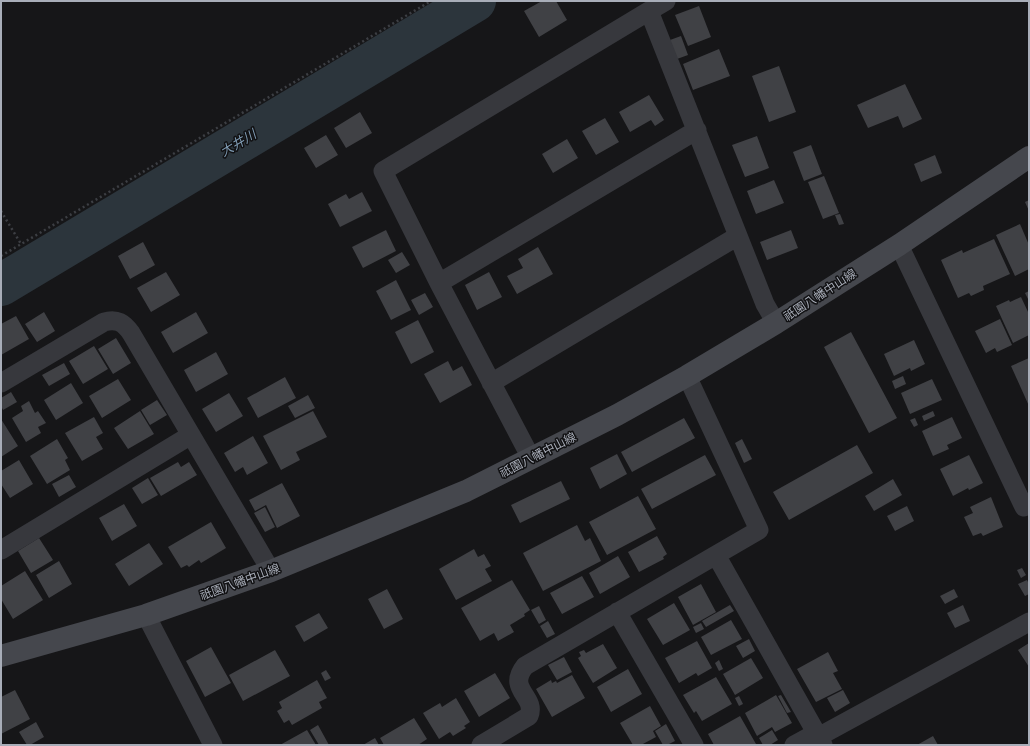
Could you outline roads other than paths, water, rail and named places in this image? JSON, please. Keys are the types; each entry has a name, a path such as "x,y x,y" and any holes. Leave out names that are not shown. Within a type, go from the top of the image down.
{"main road":[{"name":"祇園八幡中山線","path":"1,656 146,615 271,571 466,491 617,415 687,376 776,323 899,244 1029,157"}],"street":[{"path":"531,458 439,283 384,171 666,1"},
{"path":"649,11 765,304 776,323"},
{"path":"439,283 696,130"},
{"path":"491,383 738,236"},
{"path":"899,244 1024,506"},
{"path":"1,383 104,322 117,320 125,325 271,571"},
{"path":"481,745 529,716 531,709 530,705 518,682 521,671 525,666 759,530 687,376"},
{"path":"1,550 191,435"},
{"path":"716,555 819,738"},
{"path":"617,612 694,745"},
{"path":"146,615 213,745"},
{"path":"794,745 819,738 1029,622"}],"waterway":[{"name":"大井川","path":"1,285 475,1"}]}
